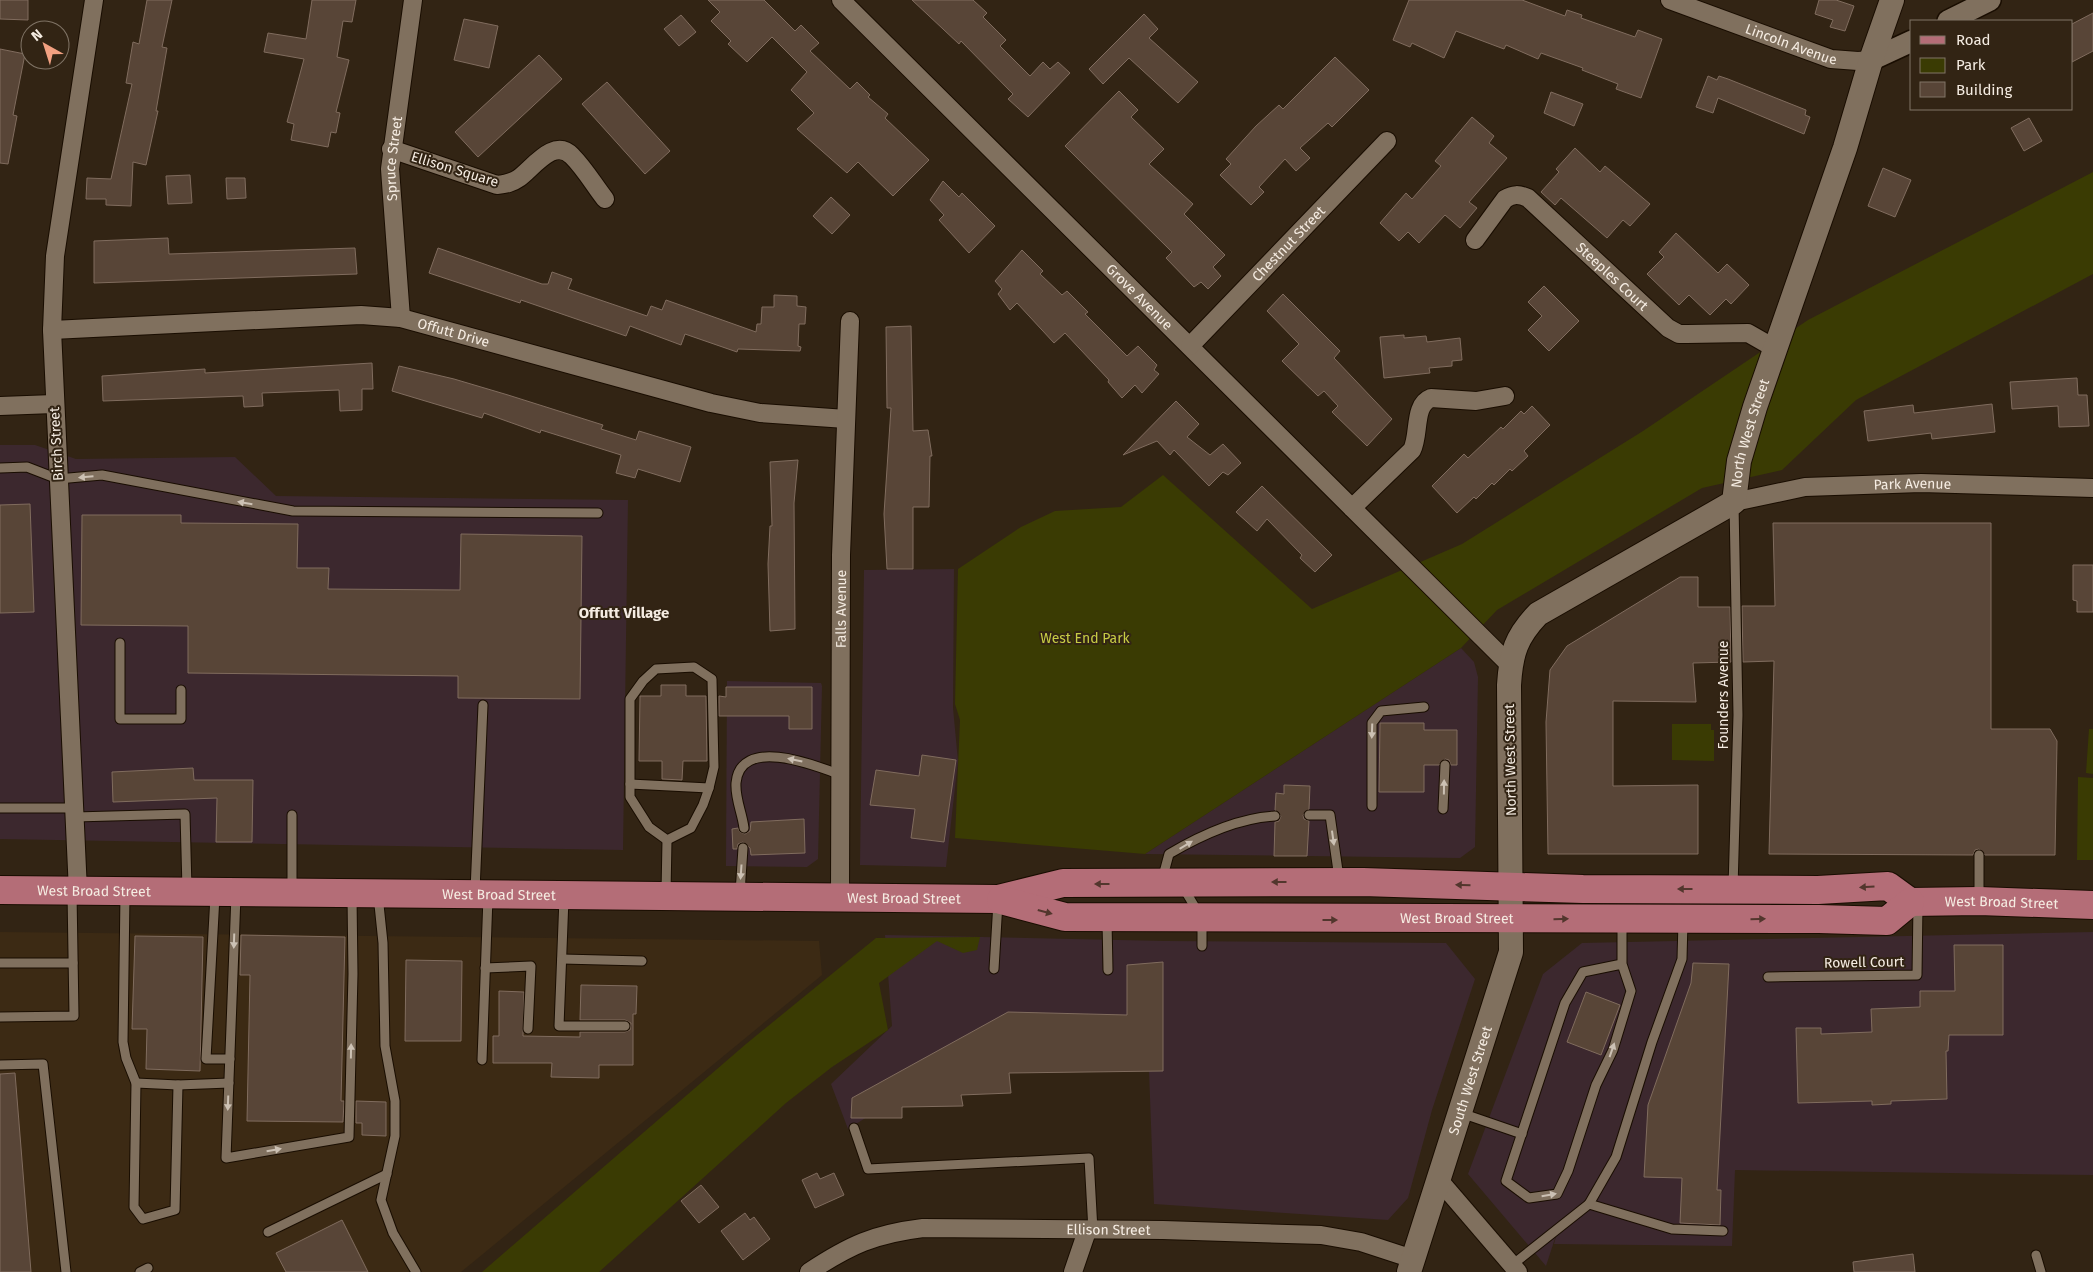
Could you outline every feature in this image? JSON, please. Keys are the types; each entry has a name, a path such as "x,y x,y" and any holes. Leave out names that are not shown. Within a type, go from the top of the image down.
{"main road":[{"name":"North West Street","path":"1512,886 1510,665 1516,642 1524,629 1538,614 1734,502 1739,461 1755,407 1845,148 1871,60 1892,0"},
{"name":"West Broad Street","path":"0,890 998,899 1063,883 1340,882 1583,889 1733,888 1818,890 1888,886 1914,902 1979,901 2093,905"},
{"name":"South West Street","path":"1411,1265 1511,952 1512,886"},
{"name":"West Broad Street","path":"998,899 1065,918 1202,919 1622,918 1887,921 1914,902"}],"street":[{"name":"Birch Street","path":"75,891 75,813 54,404 52,330 55,256 94,0"},
{"name":"Spruce Street","path":"401,318 392,207 391,149 414,0"},
{"name":"Grove Avenue","path":"841,0 1510,665"},
{"name":"Lincoln Avenue","path":"1670,0 1831,59 1858,62 1871,60 1910,42"},
{"path":"1950,20 1990,0"},
{"name":"Chestnut Street","path":"1190,346 1387,142"},
{"name":"Ellison Square","path":"391,149 497,185 509,184 519,178 549,152 556,150 567,152 605,199"},
{"name":"Steeples Court","path":"1475,240 1505,199 1511,195 1521,195 1528,198 1668,328 1678,334 1748,333 1776,349"},
{"name":"Offutt Drive","path":"52,330 362,315 401,318 711,403 760,413 846,419"},
{"name":"Falls Avenue","path":"840,897 841,555 850,321"},
{"path":"1352,508 1412,450 1416,442 1420,407 1425,400 1431,398 1476,401 1505,396"},
{"path":"0,406 54,404"},
{"name":"Park Avenue","path":"1734,502 1805,487 1921,483 2093,488"},
{"path":"1439,1180 1515,1269"},
{"name":"Ellison Street","path":"809,1272 835,1254 862,1241 892,1232 922,1228 1090,1231 1163,1230 1321,1235 1361,1242 1411,1265"},
{"path":"1073,1272 1090,1231"}],"lane":[{"path":"0,468 27,467 58,479 102,475 294,511 598,513"},
{"name":"Founders Avenue","path":"1733,888 1738,715 1734,502"},
{"path":"120,643 120,719 181,719 181,690"},
{"path":"694,667 712,679 714,767 703,805 691,828 667,840 649,827 630,797 630,699 642,682 656,669 694,667"},
{"path":"482,1060 485,968 482,894 484,705"},
{"path":"1372,806 1372,723 1381,711 1424,707"},
{"path":"744,828 742,812 736,802 736,781 741,768 753,759 780,757 799,760 841,775"},
{"path":"1444,765 1444,809"},
{"path":"630,784 709,788"},
{"path":"0,808 75,813 184,814 187,891"},
{"path":"292,815 292,892"},
{"path":"1309,816 1330,815 1340,882"},
{"path":"1202,946 1202,919 1171,883 1169,854 1201,836 1259,817 1275,816"},
{"path":"666,896 667,840"},
{"path":"740,896 743,848"},
{"path":"1979,855 1979,901"},
{"path":"0,1017 74,1016 75,891"},
{"path":"125,891 123,1042 126,1058 136,1083 134,1207 143,1219 175,1210 178,1085"},
{"path":"225,892 230,1059 226,1158 349,1137 353,974 365,893"},
{"path":"225,892 206,1059 230,1059"},
{"path":"365,893 383,942 385,1046 395,1101 395,1136 381,1200 393,1233 416,1272"},
{"path":"564,895 559,1026 625,1026"},
{"path":"994,970 998,899"},
{"name":"Rowell Court","path":"1768,977 1917,975 1914,902"},
{"path":"1107,918 1108,970"},
{"path":"1622,918 1622,964 1631,991 1613,1050 1593,1093 1568,1171 1558,1194 1529,1198 1506,1181 1565,1003 1583,972 1622,964"},
{"path":"1515,1269 1589,1204 1616,1157 1652,1042 1682,959 1683,919"},
{"path":"562,959 642,961"},
{"path":"0,963 73,963"},
{"path":"485,968 531,966 528,1029"},
{"path":"0,1065 43,1064 66,1272"},
{"path":"136,1083 178,1085 229,1083"},
{"path":"1461,1112 1522,1134"},
{"path":"854,1128 868,1169 1089,1158 1090,1231"},
{"path":"268,1232 387,1174"},
{"path":"1589,1204 1672,1229 1723,1231"},
{"path":"2036,1255 2041,1272"}],"shaded area":[{"path":"0,445 35,445 76,459 235,457 276,496 628,500 623,850 0,839"},
{"path":"954,569 953,708 958,761 946,867 860,865 864,570"},
{"path":"1461,648 1474,662 1478,677 1475,847 1460,858 1145,854"},
{"path":"727,681 821,683 818,859 807,867 726,866"},
{"path":"0,932 819,941 822,975 461,1272 0,1272"},
{"path":"2093,932 2093,1175 1735,1170 1732,1246 1554,1244 1560,1223 1546,1266 1468,1174 1543,974 1582,943"},
{"path":"885,935 1165,941 1446,943 1475,979 1432,1110 1408,1198 1388,1220 1154,1204 1149,1071 1012,1071 886,1105 848,1129 831,1084 892,1026"}],"green space":[{"name":"West End Park","path":"2093,172 2093,274 1856,400 1782,470 1702,488 1497,610 1461,648 1145,854 955,838 960,720 955,704 958,569 1021,527 1055,511 1121,507 1163,475 1312,609 1462,544 1643,431 1808,320"},
{"path":"1672,724 1711,724 1711,730 1714,730 1714,761 1672,760"},
{"path":"2089,729 2093,729 2093,774 2086,773"},
{"path":"2078,777 2093,778 2093,860 2077,860"},
{"path":"980,937 977,950 963,953 937,941 879,983 888,1030 832,1067 786,1103 599,1272 482,1272 746,1044 876,938"}],"building":[{"path":"0,0 28,0 28,20 0,19"},
{"path":"147,0 172,0 162,47 167,48 156,111 158,111 146,165 133,162 131,206 106,205 106,199 86,199 87,178 111,179 132,84 126,83 133,42 139,44"},
{"path":"312,0 356,0 352,22 343,21 337,57 349,60 336,112 340,113 336,133 331,132 328,147 291,140 294,124 287,122 304,59 264,52 268,33 306,39"},
{"path":"708,0 764,0 795,31 801,25 819,43 810,51 850,89 857,82 870,95 868,97 888,114 885,118 929,160 893,196 858,162 847,173 797,129 814,113 791,90 807,72 772,37 747,62 728,44 731,41 711,21 720,12"},
{"path":"912,0 973,0 987,13 983,17 1006,40 1000,46 1030,76 1043,62 1050,69 1058,62 1070,73 1028,117 1008,99 1013,94 961,41 959,44"},
{"path":"1409,0 1522,0 1565,16 1567,10 1582,15 1581,18 1635,37 1638,30 1662,39 1641,98 1616,89 1618,84 1582,70 1583,68 1541,53 1538,59 1506,45 1504,49 1456,31 1444,58 1412,43 1410,47 1393,40"},
{"path":"1819,0 1836,0 1854,6 1845,31 1830,27 1833,20 1815,14"},
{"path":"2093,13 2093,51 2073,61 2073,23"},
{"path":"1144,14 1158,29 1149,38 1198,82 1178,103 1129,58 1103,84 1089,69"},
{"path":"681,15 696,32 679,46 664,29"},
{"path":"464,19 498,26 489,68 454,60"},
{"path":"0,49 20,53 20,70 22,70 13,115 17,116 8,164 0,163"},
{"path":"539,55 562,79 478,157 455,132"},
{"path":"1335,57 1369,90 1332,127 1328,123 1300,148 1310,158 1296,171 1285,159 1259,187 1264,192 1251,205 1220,175 1231,164 1226,159 1256,126 1279,105 1283,109"},
{"path":"1708,76 1717,80 1719,76 1728,79 1806,110 1805,115 1810,117 1804,134 1718,98 1713,113 1696,107"},
{"path":"607,82 670,151 645,174 582,104"},
{"path":"1119,91 1138,110 1131,117 1164,149 1149,164 1193,204 1184,214 1225,255 1213,267 1221,276 1208,289 1201,282 1194,287 1166,258 1172,252 1065,146"},
{"path":"1551,92 1583,104 1574,126 1544,113"},
{"path":"1472,117 1494,136 1489,143 1507,158 1469,202 1477,208 1460,228 1445,215 1419,243 1408,232 1399,241 1380,223 1406,193 1412,199 1441,166 1435,161"},
{"path":"2029,118 2042,141 2024,151 2011,128"},
{"path":"1575,148 1600,172 1605,166 1650,204 1630,226 1623,220 1607,238 1561,198 1555,205 1541,192 1559,172 1556,169"},
{"path":"1883,168 1911,180 1895,217 1868,206"},
{"path":"190,175 192,203 168,204 166,176"},
{"path":"226,178 245,178 246,198 227,199"},
{"path":"943,181 959,197 962,193 995,226 969,253 939,220 944,215 930,200"},
{"path":"831,197 850,215 832,234 813,216"},
{"path":"1676,233 1718,273 1727,264 1749,285 1731,304 1726,299 1710,315 1689,295 1679,305 1647,274 1664,257 1659,252"},
{"path":"168,238 169,254 355,248 357,274 94,283 94,241"},
{"path":"438,248 542,284 548,284 552,272 572,279 568,289 647,316 651,306 662,310 666,300 756,332 757,324 761,324 762,307 774,307 774,295 797,296 797,306 806,307 805,324 799,324 798,346 801,347 800,351 738,349 737,352 685,334 681,345 630,326 626,336 521,300 520,303 429,273"},
{"path":"1022,250 1043,271 1040,274 1062,295 1067,291 1088,312 1085,314 1127,356 1138,346 1157,365 1154,370 1159,374 1142,393 1135,385 1122,398 1108,382 1109,380 1065,333 1054,343 1017,303 1010,310 998,294 1002,289 995,281"},
{"path":"1544,286 1579,321 1549,351 1528,330 1542,316 1528,302"},
{"path":"1283,294 1340,351 1334,358 1392,419 1367,446 1332,412 1338,406 1324,391 1318,396 1282,361 1299,344 1267,311"},
{"path":"911,326 913,431 928,430 932,456 930,456 929,507 913,507 913,569 887,569 884,514 891,408 887,408 886,327"},
{"path":"1404,335 1404,338 1426,336 1427,342 1460,338 1462,360 1452,361 1452,366 1429,368 1430,373 1384,378 1380,337"},
{"path":"372,363 373,389 362,389 362,410 340,411 339,390 262,393 263,406 244,407 243,396 103,401 102,376 205,369 205,373"},
{"path":"399,366 454,379 508,395 603,425 601,429 636,440 639,431 691,447 680,482 638,469 635,478 616,473 621,455 541,430 540,433 484,413 482,418 392,391"},
{"path":"2077,378 2078,395 2087,395 2089,426 2059,427 2058,406 2012,409 2010,382"},
{"path":"1176,401 1199,424 1187,437 1210,455 1223,444 1241,463 1228,475 1223,472 1209,486 1174,450 1170,455 1157,441 1123,455"},
{"path":"1992,404 1995,432 1932,439 1931,433 1868,441 1864,411 1913,405 1914,413"},
{"path":"1532,406 1550,425 1524,451 1528,456 1512,471 1510,469 1494,485 1492,483 1476,499 1474,497 1457,513 1432,486 1464,454 1468,458 1501,427 1503,429 1521,411 1524,414"},
{"path":"798,460 794,503 795,629 770,631 768,564 770,526 772,526 770,462"},
{"path":"1262,486 1332,555 1315,572 1300,558 1302,555 1267,519 1257,531 1236,512"},
{"path":"30,504 34,612 0,613 0,505"},
{"path":"82,515 181,515 181,523 298,524 297,568 329,568 328,589 460,590 461,534 582,536 580,699 458,698 458,676 188,673 188,626 81,625"},
{"path":"1773,523 1991,523 1991,729 2050,729 2057,741 2055,855 1985,855 1979,849 1975,850 1973,855 1769,854 1774,661 1743,662 1742,606 1775,606"},
{"path":"2073,565 2093,565 2093,612 2077,612 2077,601 2073,600"},
{"path":"1680,577 1698,577 1698,607 1730,607 1731,662 1693,663 1696,702 1613,701 1613,786 1698,785 1698,854 1548,854 1546,722 1550,670 1567,646"},
{"path":"661,685 686,685 686,696 706,696 707,761 683,761 682,780 662,779 662,761 639,761 640,696 661,696"},
{"path":"726,687 812,687 812,729 789,729 789,716 719,716 719,696 726,697"},
{"path":"1380,723 1424,723 1424,730 1457,730 1457,765 1451,765 1449,760 1445,759 1439,765 1424,765 1424,792 1379,792"},
{"path":"922,755 956,760 944,842 911,838 915,809 870,805 876,770 919,776"},
{"path":"193,768 194,780 253,780 252,842 216,842 217,798 113,802 112,772"},
{"path":"1284,785 1310,786 1309,809 1303,815 1304,819 1309,821 1307,856 1274,856 1275,822 1279,821 1281,816 1275,810 1276,793 1284,794"},
{"path":"804,819 805,853 751,855 750,848 743,842 738,844 737,849 733,849 732,829 738,828 740,832 745,834 750,831 751,822"},
{"path":"241,935 345,937 341,1101 344,1101 343,1122 247,1121 250,975 240,975"},
{"path":"135,936 203,937 200,1071 146,1069 147,1029 132,1029"},
{"path":"1954,945 2003,945 2003,1035 1949,1035 1948,1051 1946,1051 1947,1099 1891,1101 1891,1104 1872,1105 1872,1101 1798,1103 1796,1028 1821,1028 1821,1034 1872,1032 1871,1009 1920,1007 1920,991 1955,991"},
{"path":"406,960 462,961 461,1041 405,1041"},
{"path":"1163,962 1163,1071 1009,1073 1011,1093 961,1095 963,1106 902,1107 902,1118 851,1118 852,1098 1008,1012 1127,1015 1127,965"},
{"path":"1693,963 1729,964 1717,1190 1721,1190 1720,1225 1680,1223 1682,1178 1644,1177 1648,1105 1691,983"},
{"path":"581,985 637,986 636,1014 633,1014 633,1065 599,1065 599,1078 551,1077 552,1063 493,1063 493,1036 499,1036 499,991 524,992 523,1036 580,1037 580,1032 625,1032 630,1030 631,1023 625,1020 580,1020"},
{"path":"1586,992 1620,1005 1601,1055 1567,1042"},
{"path":"15,1073 31,1272 0,1272 0,1074"},
{"path":"356,1101 386,1102 386,1136 362,1135 362,1123 356,1123"},
{"path":"817,1173 820,1179 834,1173 844,1195 815,1208 802,1180"},
{"path":"701,1185 719,1207 699,1223 681,1201"},
{"path":"745,1213 750,1220 754,1217 770,1239 743,1260 721,1231"},
{"path":"342,1220 368,1272 286,1272 276,1253"},
{"path":"1913,1254 1915,1272 1854,1272 1853,1262"}],"district":[{"name":"Offutt Village","path":"624,613"}]}
